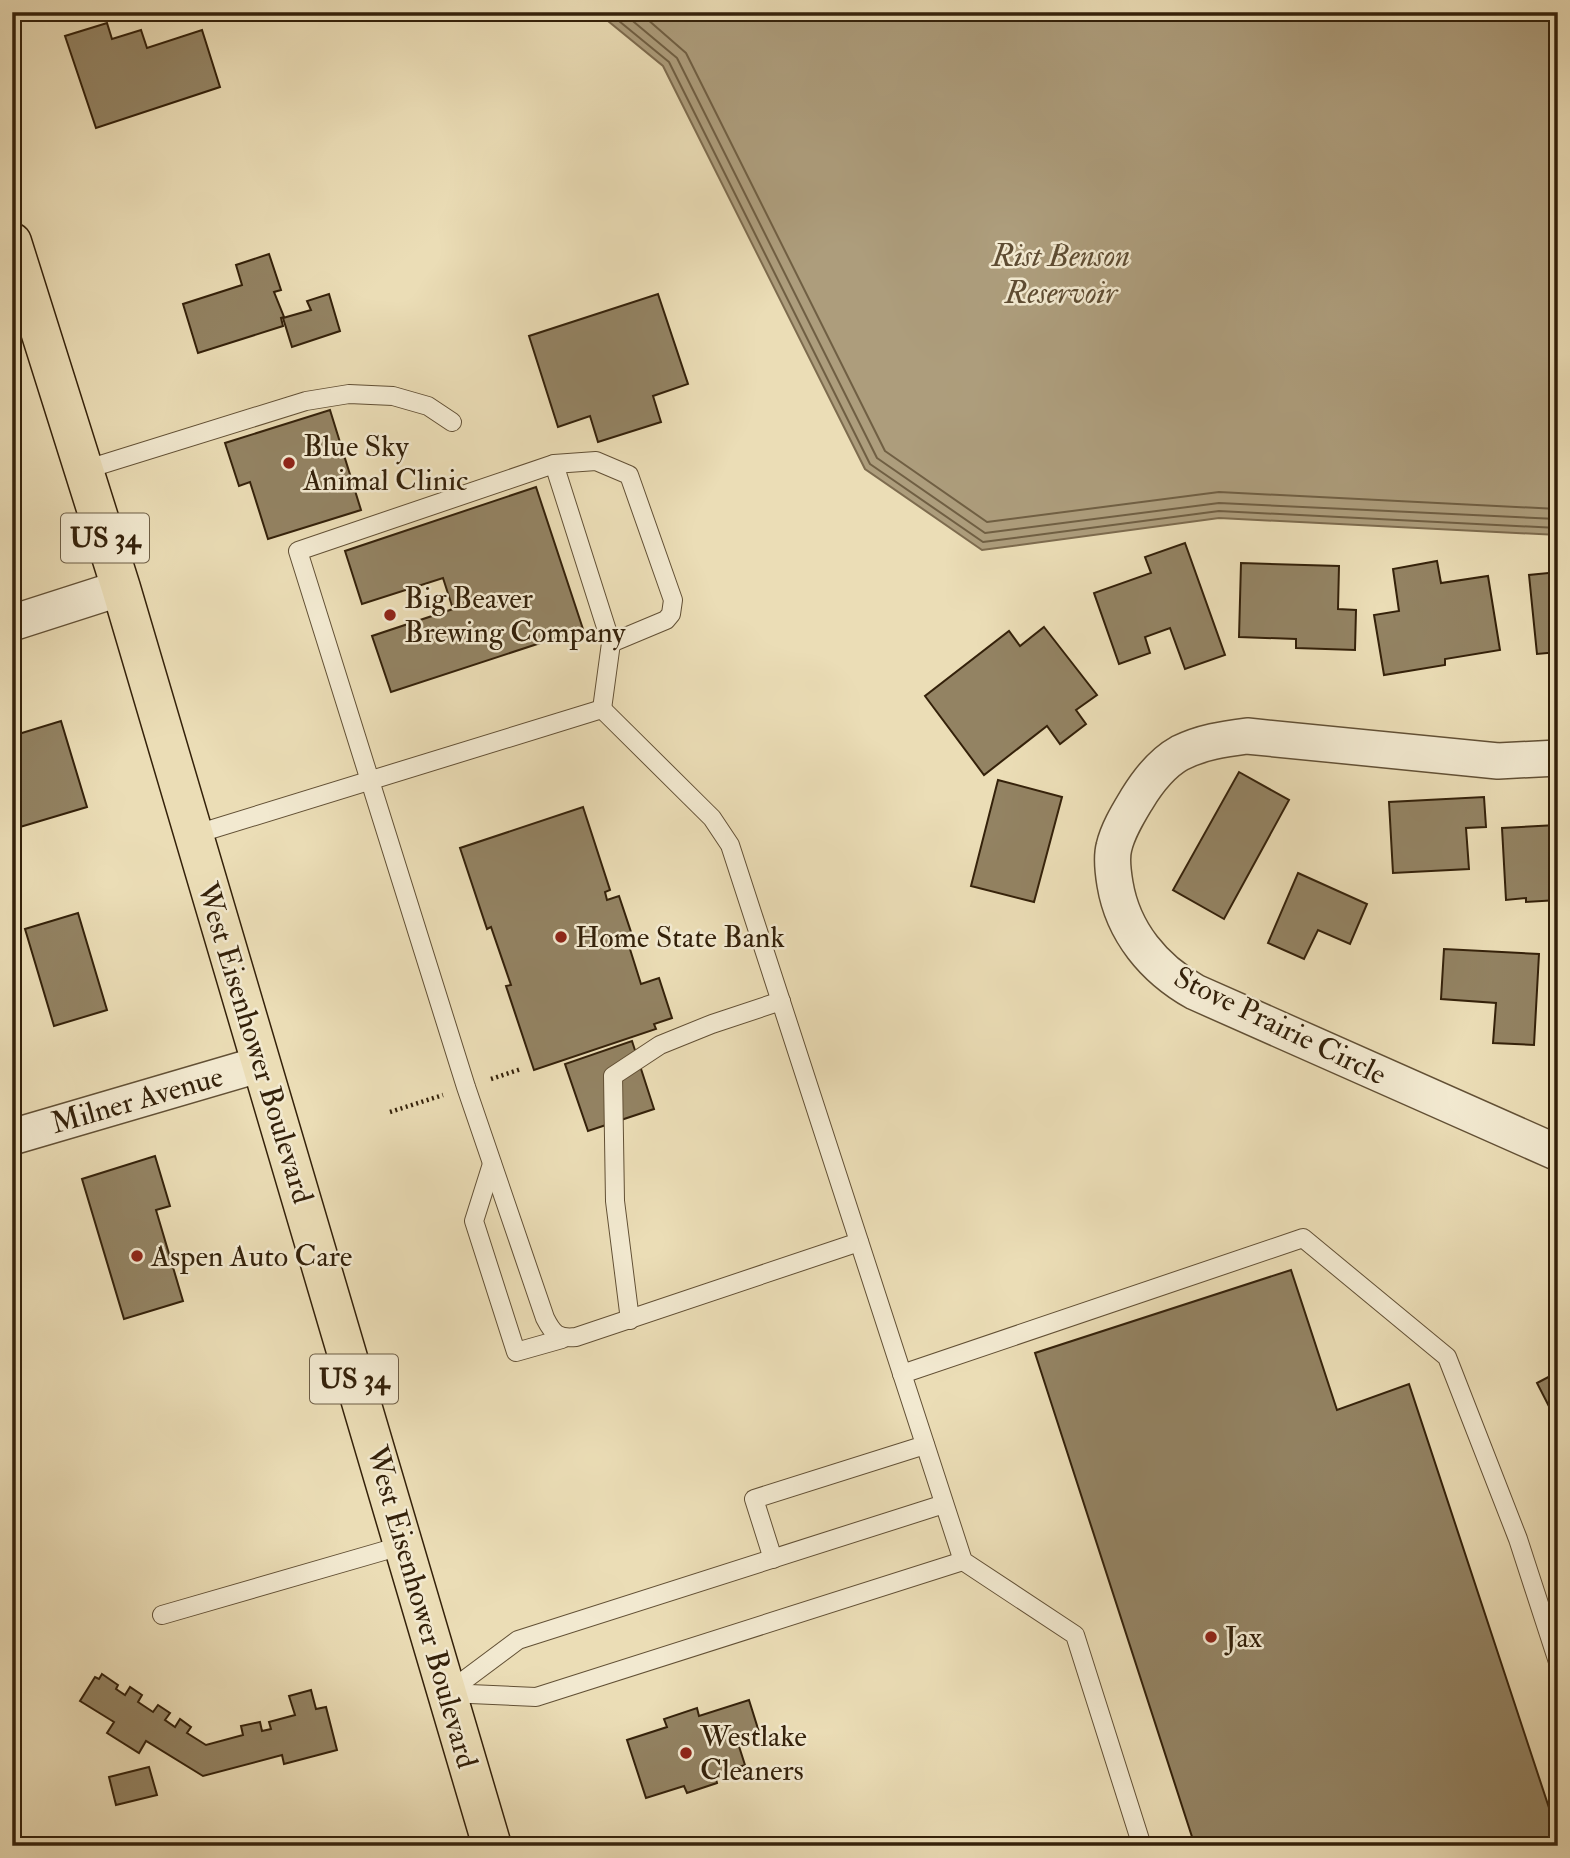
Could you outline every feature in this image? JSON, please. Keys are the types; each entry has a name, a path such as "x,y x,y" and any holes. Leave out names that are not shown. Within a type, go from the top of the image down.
{"highway":[{"name":"West Eisenhower Boulevard","path":"12,242 121,588 492,1846"}],"street":[{"path":"12,623 121,588"},
{"name":"Stove Prairie Circle","path":"1558,758 1498,761 1247,736 1214,739 1179,753 1160,768 1124,819 1113,849 1112,871 1124,918 1136,939 1172,979 1195,992 1558,1153"},
{"name":"Milner Avenue","path":"12,1137 261,1064"}],"lane":[{"path":"84,470 306,401 349,394 393,396 416,402 428,406 452,422"},
{"path":"562,1339 552,1333 545,1318 492,1164 298,551 554,464 596,461 629,475 673,600 671,614 666,620 611,643"},
{"path":"554,464 611,643 602,709"},
{"path":"193,835 602,709"},
{"path":"602,709 712,818 730,845 963,1561 1076,1635 1142,1846"},
{"path":"630,1320 615,1201 613,1076 660,1045 781,1001"},
{"path":"492,1164 474,1221 516,1352 630,1320 859,1242"},
{"path":"902,1374 1303,1238 1447,1357 1518,1539 1558,1662"},
{"path":"773,1559 754,1499 925,1446"},
{"path":"447,1693 518,1640 944,1504"},
{"path":"162,1615 404,1545"},
{"path":"447,1693 536,1697 963,1561"}],"water":[{"name":"Rist Benson Reservoir","path":"597,12 1558,12 1558,535 1219,518 982,550 865,469 663,66"}],"building":[{"path":"107,23 112,39 141,30 147,48 202,30 220,87 96,128 65,36"},
{"path":"269,254 281,290 274,292 284,317 281,318 283,326 198,353 183,304 242,285 236,265"},
{"path":"329,294 340,331 292,347 283,318 311,310 307,301"},
{"path":"658,294 688,384 653,396 661,422 598,442 590,416 558,427 529,336"},
{"name":"Blue Sky Animal Clinic","path":"330,410 361,510 268,539 250,482 239,486 225,443"},
{"path":"536,487 583,629 391,692 372,636 453,609 443,578 362,604 345,551"},
{"path":"1185,543 1225,655 1185,669 1170,628 1145,637 1150,653 1119,664 1094,593 1151,573 1145,557"},
{"path":"1437,561 1441,583 1488,576 1500,650 1445,659 1445,665 1384,675 1374,615 1399,611 1393,569"},
{"path":"1241,563 1339,566 1338,609 1356,610 1355,650 1296,648 1296,639 1239,637"},
{"path":"1558,572 1558,652 1537,654 1529,575"},
{"path":"1044,627 1097,695 1076,710 1086,724 1060,744 1047,726 984,775 925,696 1009,631 1020,646"},
{"path":"61,721 87,807 20,827 12,801 12,736"},
{"path":"1239,772 1289,800 1224,919 1173,890"},
{"path":"998,780 1062,797 1034,902 971,886"},
{"path":"1484,797 1486,827 1466,828 1469,869 1393,873 1389,802"},
{"path":"1558,804 1558,900 1506,900 1502,828 1557,825"},
{"name":"Home State Bank","path":"583,807 610,890 605,892 607,900 619,896 632,935 621,939 624,948 629,946 641,984 659,978 672,1018 654,1024 656,1029 534,1070 506,986 511,985 491,927 487,929 460,848"},
{"path":"1298,873 1367,904 1350,944 1318,930 1304,959 1268,943"},
{"path":"78,913 107,1010 54,1026 25,929"},
{"path":"1444,949 1539,954 1534,1045 1493,1043 1496,1003 1441,999"},
{"path":"632,1041 654,1109 588,1131 565,1064"},
{"name":"Aspen Auto Care","path":"155,1156 170,1206 156,1210 183,1301 124,1319 82,1179"},
{"path":"1291,1270 1337,1410 1409,1384 1558,1835 1558,1846 1195,1846 1035,1353"},
{"path":"1558,1372 1558,1424 1537,1383"},
{"path":"102,1674 118,1685 116,1689 125,1695 130,1687 142,1695 138,1702 153,1712 158,1705 170,1713 165,1720 175,1727 180,1719 191,1727 187,1733 206,1745 243,1735 241,1726 260,1722 262,1731 271,1729 269,1722 295,1715 289,1696 311,1690 316,1709 326,1707 337,1750 284,1764 282,1755 203,1776 146,1741 139,1753 107,1733 114,1722 80,1701 95,1677 99,1679"},
{"name":"Westlake Cleaners","path":"749,1700 759,1732 737,1740 745,1765 715,1775 717,1783 687,1793 684,1786 646,1798 627,1740 667,1727 664,1719 697,1708 699,1716"},
{"path":"149,1767 157,1795 116,1805 109,1777"}],"place":[{"name":"Blue Sky Animal Clinic","path":"289,463"},
{"name":"Big Beaver Brewing Company","path":"390,615"},
{"name":"Home State Bank","path":"561,937"},
{"name":"Aspen Auto Care","path":"137,1256"},
{"name":"Jax","path":"1211,1637"},
{"name":"Westlake Cleaners","path":"686,1753"}]}
